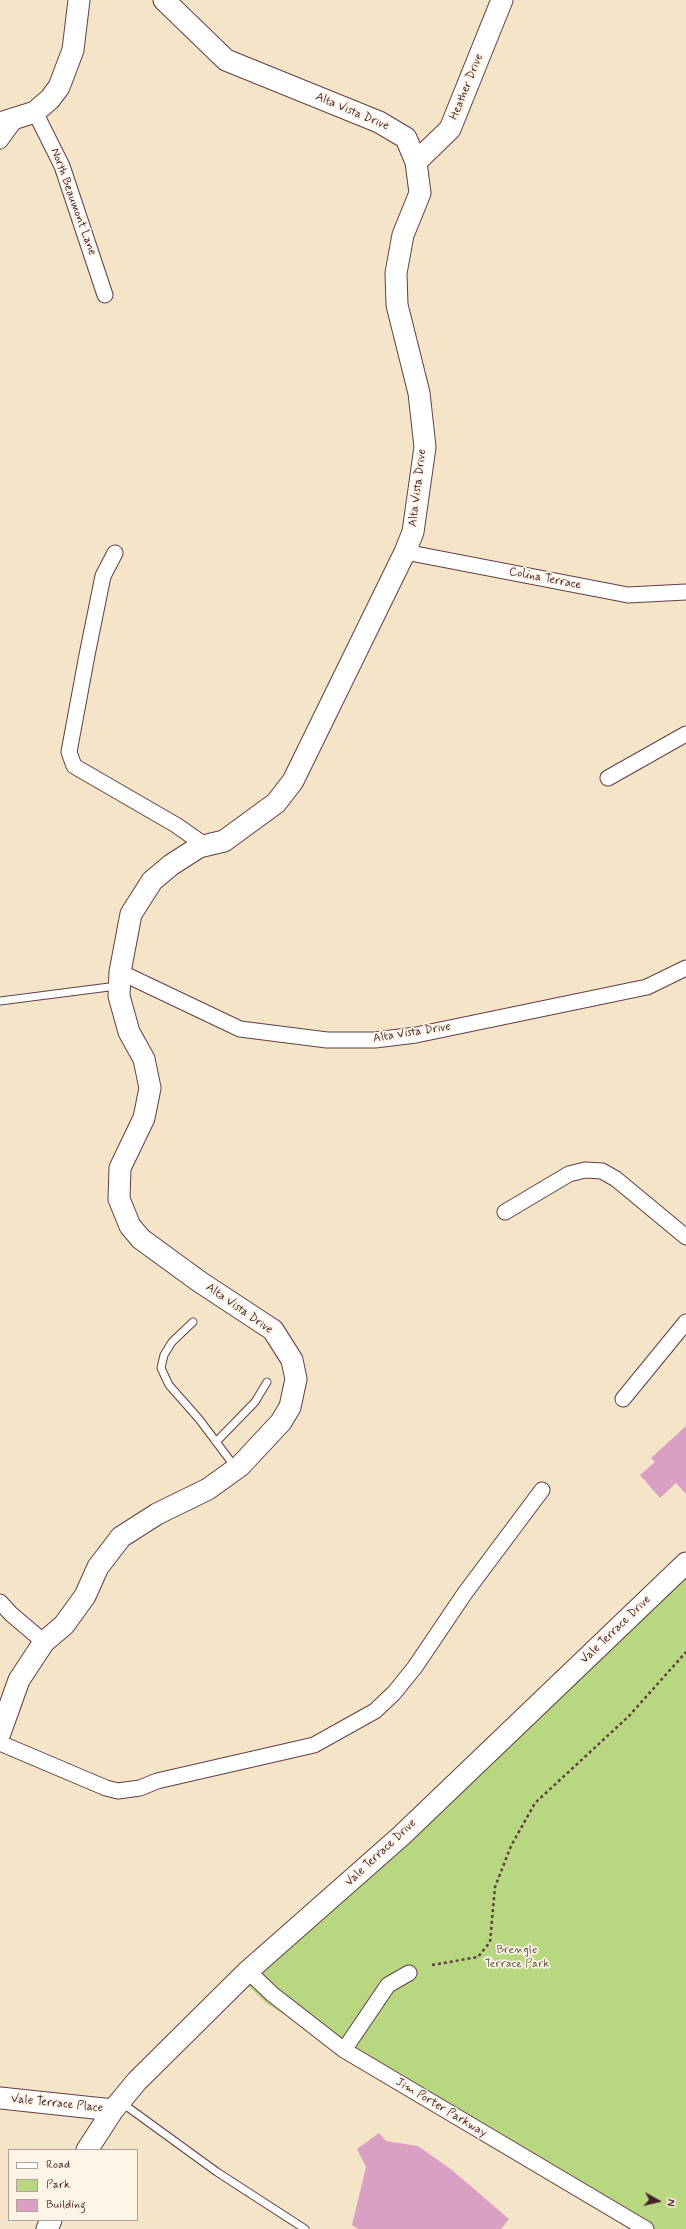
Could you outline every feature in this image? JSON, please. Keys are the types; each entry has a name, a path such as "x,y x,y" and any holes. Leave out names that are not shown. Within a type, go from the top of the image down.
{"street":[{"path":"0,141 17,118 50,99 59,87 70,62 76,38 79,0"},
{"name":"Alta Vista Drive","path":"0,1733 18,1680 44,1642 64,1625 85,1596 98,1567 121,1537 157,1514 208,1489 236,1469 269,1436 290,1406 296,1379 292,1360 273,1330 200,1282 141,1239 130,1226 119,1199 120,1168 144,1118 150,1088 144,1059 129,1032 119,996 120,979 131,914 152,881 171,865 206,846 224,841 276,803 293,781 405,552 413,532 425,447 418,393 397,305 396,272 403,235 420,193 416,162 406,138 379,122 226,60 164,0"},
{"name":"Heather Drive","path":"416,162 450,129 502,0"},
{"name":"North Beaumont Lane","path":"17,118 62,166 105,295"},
{"name":"Colina Terrace","path":"405,552 628,595 686,592"},
{"path":"115,553 103,576 69,752 74,766 176,825 206,846"},
{"path":"608,778 686,734"},
{"name":"Alta Vista Drive","path":"120,979 240,1028 327,1040 375,1040 416,1035 648,987 686,968"},
{"path":"505,1212 569,1174 585,1170 602,1171 616,1179 686,1237"},
{"path":"623,1399 686,1322"},
{"path":"0,1743 106,1788 118,1790 140,1788 157,1781 314,1745 375,1712 394,1692 415,1667 465,1593 542,1490"},
{"name":"Vale Terrace Drive","path":"88,2149 117,2106 137,2081 248,1971 401,1836 686,1563"},
{"path":"0,1602 11,1614 44,1642"},
{"name":"Jim Porter Parkway","path":"248,1971 272,1994 344,2050 646,2229"},
{"path":"344,2050 388,1985 409,1973"},
{"name":"Vale Terrace Place","path":"0,2098 117,2106"}],"lane":[{"path":"0,1001 120,979"},
{"path":"193,1322 172,1342 164,1355 161,1368 169,1385 216,1442 236,1469"},
{"path":"216,1442 255,1402 268,1382"},
{"path":"117,2106 305,2229"}],"path":[{"path":"432,1965 478,1957 490,1942 495,1887 511,1846 535,1803 629,1716 686,1652"}],"green space":[{"name":"Brengle Terrace Park","path":"686,1565 686,2229 642,2229 267,2004 242,1980"}],"building":[{"path":"686,1426 686,1494 676,1483 660,1498 640,1475 655,1462 651,1458"},
{"path":"379,2133 386,2141 418,2146 452,2170 509,2219 501,2229 358,2229 352,2225 366,2167 357,2149"}]}
